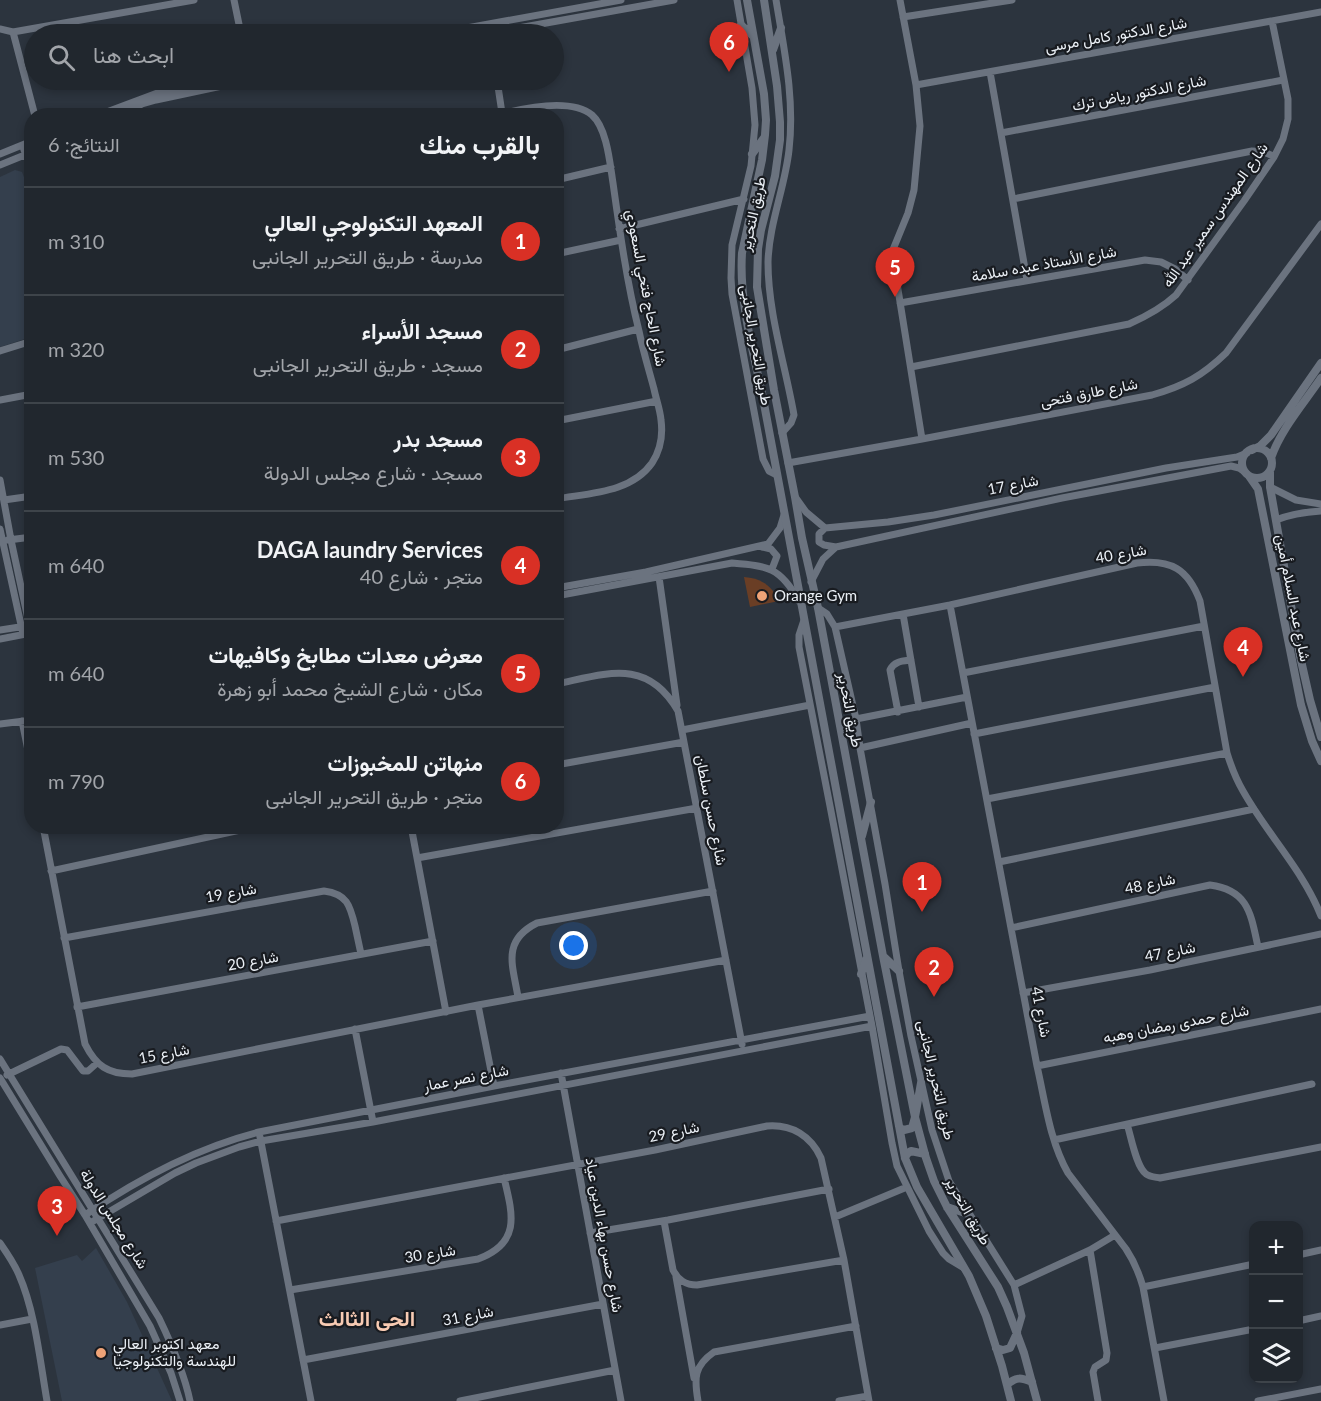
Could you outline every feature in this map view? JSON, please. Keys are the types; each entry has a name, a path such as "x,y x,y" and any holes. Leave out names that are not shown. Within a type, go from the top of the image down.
{"street":[{"path":"58,24 194,0"},
{"path":"234,0 239,24"},
{"path":"493,24 621,0"},
{"path":"541,24 674,0"},
{"name":"طريق التحرير الجانبى","path":"737,0 752,88 755,125 744,199 732,245 732,294 763,459 769,471 777,475"},
{"name":"طريق التحرير","path":"747,0 764,94 766,120 760,174 742,253 743,300 801,603 815,703 824,731 867,956 884,1073 899,1125 905,1158 917,1187 964,1268 986,1316 1011,1401"},
{"name":"طريق التحرير","path":"764,0 779,104 780,140 775,176 761,230 757,287 782,433 818,608 883,956 915,1117 934,1181 947,1208 998,1287 1017,1333 1037,1401"},
{"name":"طريق التحرير الجانبى","path":"776,0 790,89 791,130 789,150 769,243 768,264 771,297 794,415 791,423 782,433"},
{"path":"900,0 916,85 920,126 914,190 908,213 892,252 922,439"},
{"path":"903,17 1012,0"},
{"path":"608,1 610,11"},
{"name":"شارع الدكتور كامل مرسى","path":"916,85 1321,12"},
{"name":"شارع المهندس سمير عبد الله","path":"911,367 1129,324 1146,317 1176,295 1274,157 1283,139 1288,119 1288,99 1272,21"},
{"path":"741,25 753,36"},
{"path":"772,54 781,28"},
{"path":"0,29 13,32 24,30"},
{"path":"13,32 24,74"},
{"path":"990,72 1027,280"},
{"name":"شارع الدكتور رياض ترك","path":"1001,133 1283,80"},
{"path":"28,90 33,108"},
{"path":"117,108 170,90"},
{"path":"133,108 171,96 201,90"},
{"path":"497,90 498,108"},
{"name":"شارع الحاج فتحي السعودي","path":"532,108 560,105 576,107 592,115 602,129 611,167 619,229 638,329 661,418 662,433 659,449 652,463 642,475 614,489 564,498"},
{"path":"752,154 765,135"},
{"path":"0,154 23,145"},
{"path":"1013,198 1252,151 1268,153 1274,157"},
{"path":"0,165 24,155"},
{"path":"564,178 611,167"},
{"path":"619,229 744,199"},
{"name":"شارع طارق فتحى","path":"788,463 1152,395 1173,389 1210,368 1226,353 1321,224"},
{"path":"564,253 621,240"},
{"name":"شارع الأستاذ عبده سلامة","path":"900,303 1145,260 1161,262 1175,269 1188,280"},
{"path":"564,348 638,329"},
{"path":"0,351 24,344"},
{"path":"1321,363 1271,435 1244,457 1242,465 1247,474 1263,478 1270,472 1275,446 1321,378"},
{"path":"756,366 762,371 770,366"},
{"path":"762,393 767,389 774,390"},
{"path":"0,400 24,396"},
{"path":"564,419 657,401"},
{"path":"1249,451 1261,449 1266,451 1271,458"},
{"name":"شارع 17","path":"825,528 934,515 1166,468 1237,457 1249,451"},
{"name":"شارع 17","path":"836,547 1062,498 1231,466 1247,474"},
{"name":"شارع عبد السلام أمين","path":"1270,472 1270,487 1300,656 1321,737"},
{"name":"شارع عبد السلام أمين","path":"1247,474 1258,489 1291,659 1306,723 1321,761"},
{"path":"0,480 24,608"},
{"path":"1270,487 1296,500 1321,504"},
{"path":"4,500 24,497"},
{"path":"795,497 806,512 825,528 819,534 819,542 836,547"},
{"path":"1276,520 1304,512 1321,511"},
{"path":"564,587 646,572 768,544 780,528 784,515"},
{"path":"0,529 24,615"},
{"path":"3,541 24,538"},
{"path":"758,547 776,552 777,560 772,569"},
{"path":"811,582 823,559 836,547"},
{"name":"شارع 40","path":"835,627 950,605 1137,563 1153,561 1169,564 1183,573 1194,586 1200,601 1227,753 1234,772 1254,809 1308,888 1321,916"},
{"path":"564,595 732,563 759,565 772,569 792,588 801,603"},
{"path":"659,577 678,711"},
{"name":"شارع 41","path":"950,605 1037,1066 1054,1140 1068,1173 1134,1260 1143,1287 1164,1401"},
{"name":"طريق التحرير الجانبى","path":"818,608 827,614 835,627 856,719 911,1036 932,1130 949,1181 1014,1285 1022,1316 1017,1333"},
{"path":"903,614 919,707"},
{"path":"963,673 1204,626"},
{"path":"0,630 24,629"},
{"path":"0,639 24,630"},
{"path":"1287,639 1297,637"},
{"path":"1291,659 1300,656"},
{"path":"898,711 890,670 895,663 911,660"},
{"name":"شارع حسن سلطان","path":"564,682 609,673 623,672 637,675 662,688 678,711 744,1051"},
{"path":"975,734 1215,687"},
{"path":"682,730 815,703 822,704 834,696"},
{"path":"856,719 967,697"},
{"path":"815,703 830,806 861,974 884,1073 897,1166 943,1253 964,1268"},
{"path":"0,724 22,721 24,731"},
{"path":"824,731 832,724 839,723"},
{"path":"860,748 972,723"},
{"path":"564,764 684,742"},
{"path":"987,800 1227,753"},
{"path":"861,840 871,802"},
{"path":"830,806 841,820"},
{"path":"564,832 697,808"},
{"path":"999,862 1254,809"},
{"path":"44,834 85,1044 90,1056 97,1063"},
{"path":"51,871 222,834"},
{"path":"412,834 446,1012"},
{"path":"417,858 551,834"},
{"name":"شارع 48","path":"1011,928 1210,885 1231,890 1246,904 1251,914 1258,947"},
{"name":"شارع 19","path":"64,938 324,891 341,896 351,908 362,954"},
{"path":"518,998 512,960 513,948 518,937 526,929 537,923 713,891"},
{"name":"شارع 47","path":"1023,993 1150,970 1321,934"},
{"name":"شارع 20","path":"77,1007 433,941"},
{"path":"861,974 867,956"},
{"path":"883,956 899,971"},
{"name":"شارع 15","path":"9,1074 61,1049 67,1050 83,1071 88,1071 97,1063 109,1071 132,1074 478,1005 726,960"},
{"path":"478,1005 494,1086"},
{"name":"شارع حمدى رمضان وهبه","path":"1037,1066 1321,1009"},
{"name":"شارع نصر عمار","path":"85,1215 139,1182 193,1154 226,1141 259,1132 870,1016"},
{"name":"شارع نصر عمار","path":"90,1223 196,1163 261,1142 872,1026"},
{"path":"355,1029 373,1122"},
{"name":"شارع مجلس الدولة","path":"0,1059 159,1318 181,1368 190,1401"},
{"name":"شارع حسن بهاء الدين عياد","path":"561,1073 621,1401"},
{"path":"0,1078 9,1074"},
{"name":"شارع مجلس الدولة","path":"0,1078 90,1223 150,1326 171,1373 180,1401"},
{"path":"899,1125 902,1130 912,1128 921,1083"},
{"path":"1054,1140 1312,1084"},
{"path":"1127,1124 1143,1172 1160,1178 1321,1147"},
{"name":"شارع 29","path":"276,1221 776,1125 794,1129 811,1141 821,1158 844,1260 869,1398"},
{"path":"259,1132 311,1401"},
{"path":"905,1158 911,1151 925,1154"},
{"name":"شارع 30","path":"290,1290 478,1259 489,1255 499,1248 511,1227 512,1216 504,1178"},
{"path":"835,1217 907,1187"},
{"path":"590,1233 829,1189"},
{"path":"947,1208 968,1214"},
{"path":"664,1221 698,1401"},
{"path":"1014,1285 1090,1250 1116,1235"},
{"path":"0,1243 4,1256 20,1277 32,1319 47,1401"},
{"path":"1090,1250 1107,1353 1106,1360 1095,1367 1093,1372 1098,1401"},
{"path":"1303,1254 1321,1250"},
{"path":"676,1277 689,1285 697,1285 844,1260"},
{"path":"1143,1287 1249,1265"},
{"name":"شارع 31","path":"303,1360 603,1304"},
{"path":"1303,1320 1321,1316"},
{"path":"0,1325 32,1319"},
{"path":"696,1386 699,1366 714,1352 856,1326"},
{"path":"1155,1348 1249,1330"},
{"path":"996,1348 1003,1350 1010,1348 1017,1333"},
{"path":"460,1401 615,1370"},
{"path":"1007,1385 1018,1378 1032,1382"},
{"path":"1258,1401 1321,1389"},
{"path":"839,1401 869,1398"}],"shaded area":[{"path":"15,170 22,172 24,177 24,339 0,347 0,177"},
{"name":"Orange Gym","path":"744,577 756,579 765,584 779,601 750,607"},
{"name":"معهد اكتوبر العالي للهندسة والتكنولوجيا","path":"96,1248 127,1302 172,1401 62,1401 35,1268 77,1255 82,1261"}],"place":[{"name":"منهاتن للمخبوزات","path":"729,72"},
{"name":"معرض معدات مطابخ وكافيهات","path":"895,297"},
{"name":"Orange Gym","path":"762,596"},
{"name":"DAGA laundry Services","path":"1243,677"},
{"name":"المعهد التكنولوجي العالي","path":"922,912"},
{"name":"مسجد الأسراء","path":"934,997"},
{"name":"مسجد بدر","path":"57,1236"},
{"name":"معهد اكتوبر العالي للهندسة والتكنولوجيا","path":"101,1353"}],"district":[{"name":"الحى الثالث","path":"367,1319"}]}
